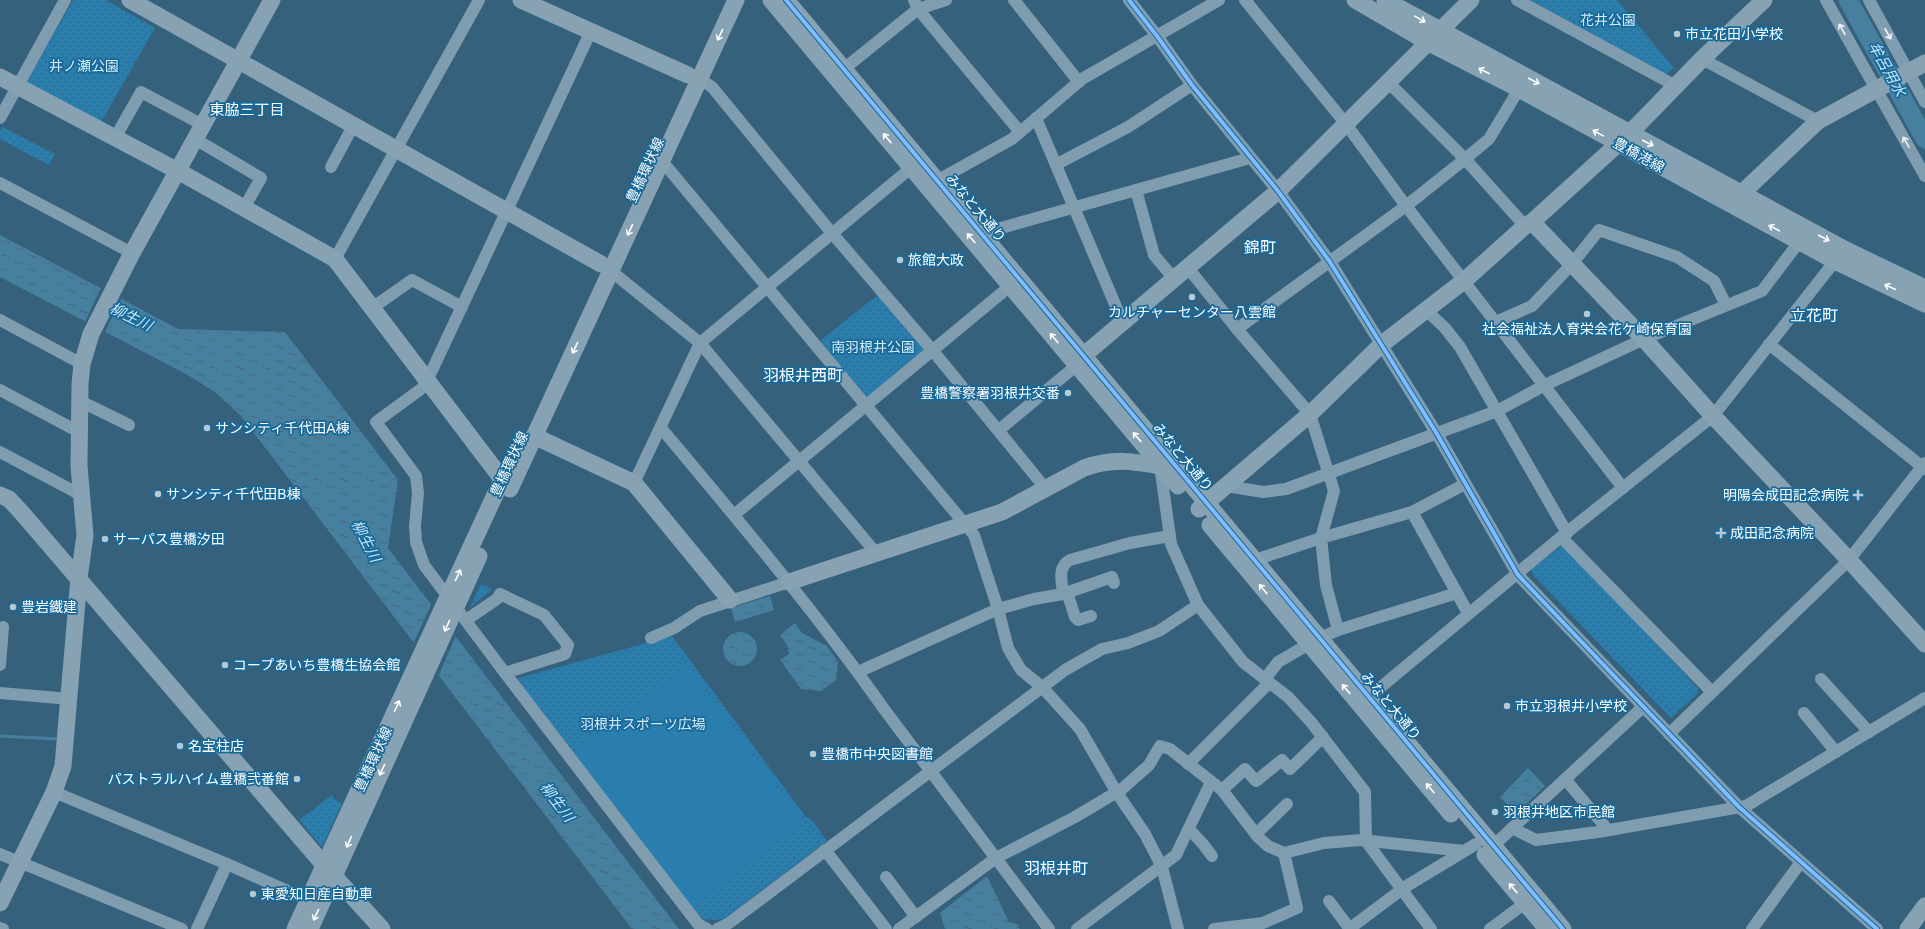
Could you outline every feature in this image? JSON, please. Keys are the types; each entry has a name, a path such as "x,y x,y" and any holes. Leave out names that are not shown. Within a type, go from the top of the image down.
{"street":[{"path":"0,118 65,0"},
{"path":"130,0 237,62 508,211 606,268 700,343 871,547 873,554"},
{"path":"0,903 54,792 63,766 84,535 79,432 82,364 91,334 132,253 272,0"},
{"path":"335,259 479,0"},
{"path":"521,0 694,77 712,87 831,232 933,351 1046,488"},
{"name":"豊橋環状線","path":"504,484 534,436 606,268 662,161 723,0"},
{"name":"豊橋環状線","path":"310,929 330,870 504,484 694,77 736,0"},
{"name":"みなと大通り","path":"771,0 916,163 1314,641 1369,697 1563,929"},
{"name":"みなと大通り","path":"786,0 845,68 916,163"},
{"path":"845,68 916,4 946,0"},
{"path":"1014,0 1079,82"},
{"path":"1129,0 1192,85 1278,191 1330,262 1437,434 1517,573 1739,807 1877,929"},
{"path":"933,183 1020,132 1079,82 1219,0"},
{"path":"1245,0 1346,124 1406,206 1465,280 1623,488"},
{"name":"豊橋港線","path":"1355,0 1429,43 1519,89 1742,193 1844,249 1925,288"},
{"name":"豊橋港線","path":"1385,0 1440,30 1799,242 1925,304"},
{"path":"999,430 1278,191 1390,83 1440,30 1471,0"},
{"path":"1517,0 1676,86"},
{"path":"1202,507 1310,414 1382,344 1465,280 1624,138 1702,59 1764,0"},
{"path":"1826,0 1892,81 1925,102"},
{"path":"1869,0 1892,81 1925,176"},
{"path":"916,4 1020,132"},
{"path":"591,31 508,211 427,381 421,389 376,422 416,476 418,493 415,526 416,542 424,565 504,673 698,924 707,929"},
{"path":"1702,59 1818,121"},
{"path":"1742,193 1818,121 1925,63"},
{"path":"0,77 178,171 335,259 504,484"},
{"path":"1390,83 1528,224 1644,339 1714,416 1922,637"},
{"path":"1057,164 1128,127 1192,85"},
{"path":"1237,329 1406,206 1489,139 1519,89"},
{"path":"115,138 141,92 199,132 261,178 244,208"},
{"path":"1036,118 1057,164 1123,323"},
{"path":"331,167 353,126"},
{"path":"983,233 1250,158"},
{"path":"662,161 974,535 998,609 1008,648 1021,670 1042,687 1080,729 1118,793 1145,834 1162,867 1178,929"},
{"path":"634,483 700,343 766,286 916,163"},
{"path":"0,183 132,253"},
{"name":"みなと大通り","path":"933,183 983,233 1016,282"},
{"path":"1136,190 1154,255 1175,280"},
{"path":"1496,322 1532,306 1571,265 1599,230 1677,257 1714,281 1726,306"},
{"path":"1226,486 1263,492 1286,489 1497,411 1545,385 1644,339 1762,291 1799,242"},
{"path":"1369,697 1517,573 1714,416 1835,261"},
{"path":"1188,268 1237,329 1310,414 1334,492 1321,538 1326,585 1338,630"},
{"path":"372,308 412,280 462,307"},
{"path":"734,515 1016,282"},
{"path":"1426,310 1445,328 1460,347 1497,411 1564,535 1712,692"},
{"path":"0,320 82,364"},
{"path":"1669,734 1849,560 1924,466 1769,344"},
{"name":"みなと大通り","path":"1081,360 1160,466 1255,560 1470,848 1525,903 1547,929"},
{"path":"0,390 79,432"},
{"path":"80,401 129,426"},
{"path":"661,428 789,582 1050,929"},
{"path":"534,436 634,483 730,600"},
{"path":"0,452 81,495"},
{"path":"651,638 674,628 700,611 730,600 1002,512 1084,468 1108,461 1134,461 1160,466 1171,544 1198,605 1243,662 1288,697 1323,737 1365,792 1366,841 1431,929"},
{"path":"1255,560 1321,538 1412,512 1465,484"},
{"path":"0,495 8,499 22,513 382,929"},
{"path":"1412,512 1468,613"},
{"path":"1091,616 1078,620 1075,617 1065,593 1061,569 1064,563 1118,546 1170,536"},
{"path":"858,672 998,609 1034,599 1065,593 1112,577 1114,583"},
{"path":"1265,679 1278,662 1314,641 1338,630 1458,593"},
{"path":"466,620 497,599 500,594 544,615 568,645 565,654 504,673"},
{"path":"717,929 732,926 825,850 1042,687 1088,656 1102,649 1128,643 1160,631 1198,605"},
{"path":"0,665 3,627"},
{"path":"1188,764 1267,685 1265,679"},
{"path":"1821,679 1869,732"},
{"path":"0,693 70,699"},
{"path":"1512,828 1536,840 1608,830 1727,808 1746,806 1925,698"},
{"path":"1493,846 1643,707"},
{"path":"1804,713 1836,752"},
{"path":"1222,790 1245,770 1256,781 1282,760 1290,769 1323,737"},
{"path":"899,929 996,858 1118,793 1149,765 1160,746 1170,749 1222,790 1256,834 1268,846 1284,853 1324,843 1366,841 1470,848"},
{"path":"1566,779 1608,830"},
{"path":"1077,929 1162,867 1176,855 1211,782"},
{"path":"54,792 227,864 308,900"},
{"path":"1256,834 1287,804"},
{"path":"1189,829 1212,856"},
{"path":"1329,901 1350,929 1402,890 1470,848"},
{"path":"825,850 886,929"},
{"path":"1214,929 1263,923 1298,908 1284,853"},
{"path":"0,854 182,929"},
{"path":"1752,929 1801,862"},
{"path":"197,929 227,864"},
{"name":"豊橋環状線","path":"295,929 308,900 330,870"},
{"path":"886,877 916,916"},
{"path":"1490,929 1525,903"},
{"path":"1908,929 1925,906"}],"green space":[{"name":"井ノ瀬公園","path":"73,0 106,0 155,28 100,124 28,87 27,81"},
{"name":"花井公園","path":"1530,0 1617,0 1674,68 1666,74"},
{"path":"2,127 55,154 49,165 0,139 0,131"},
{"name":"南羽根井公園","path":"875,297 880,297 925,350 869,400 821,343 821,340"},
{"path":"1561,546 1566,547 1698,688 1698,693 1671,718 1532,574 1532,569"},
{"path":"481,584 492,589 470,608"},
{"name":"羽根井スポーツ広場","path":"672,636 806,817 811,819 827,841 725,918 717,920 700,919 515,679"},
{"name":"羽根井スポーツ広場","path":"688,667 804,821 693,906 574,752"},
{"path":"332,795 335,800 342,803 322,847 299,820"}],"water":[{"name":"柳生川","path":"0,235 178,329 285,332 398,480 388,548 679,929 632,929 241,416 215,392 186,374 0,277"},
{"path":"770,596 774,610 735,622 731,608"},
{"path":"795,623 802,633 827,646 838,662 836,680 821,691 801,689 780,660 789,654 787,645 780,635"},
{"path":"740,632 752,637 757,649 752,661 740,666 728,661 723,649 728,637"},
{"path":"1528,768 1545,786 1516,814 1500,797"},
{"path":"987,876 1009,922 1017,924 1020,929 945,929 940,913"}],"pier":[{"path":"102,286 122,297 104,334 84,324"},
{"path":"432,603 456,635 438,677 413,644"}],"waterway":[{"name":"牟呂用水","path":"1848,0 1925,139"},
{"path":"0,736 59,739"}],"cycle path":[{"path":"786,0 1563,929"},
{"path":"1129,0 1192,85 1278,191 1330,262 1437,434 1518,575 1739,807 1877,929"}],"place":[{"name":"市立花田小学校","path":"1677,34"},
{"name":"旅館大政","path":"900,260"},
{"name":"カルチャーセンター八雲館","path":"1192,297"},
{"name":"社会福祉法人育栄会花ケ崎保育園","path":"1587,314"},
{"name":"豊橋警察署羽根井交番","path":"1068,393"},
{"name":"サンシティ千代田A棟","path":"207,428"},
{"name":"サンシティ千代田B棟","path":"158,494"},
{"name":"明陽会成田記念病院","path":"1858,495"},
{"name":"成田記念病院","path":"1721,533"},
{"name":"サーパス豊橋汐田","path":"105,539"},
{"name":"豊岩鐵建","path":"13,607"},
{"name":"コープあいち豊橋生協会館","path":"225,665"},
{"name":"市立羽根井小学校","path":"1507,706"},
{"name":"名宝柱店","path":"180,746"},
{"name":"豊橋市中央図書館","path":"813,754"},
{"name":"パストラルハイム豊橋弐番館","path":"297,779"},
{"name":"羽根井地区市民館","path":"1495,812"},
{"name":"東愛知日産自動車","path":"253,894"}],"district":[{"name":"東脇三丁目","path":"247,110"},
{"name":"錦町","path":"1260,247"},
{"name":"立花町","path":"1814,315"},
{"name":"羽根井西町","path":"803,375"},
{"name":"羽根井町","path":"1056,868"}]}
